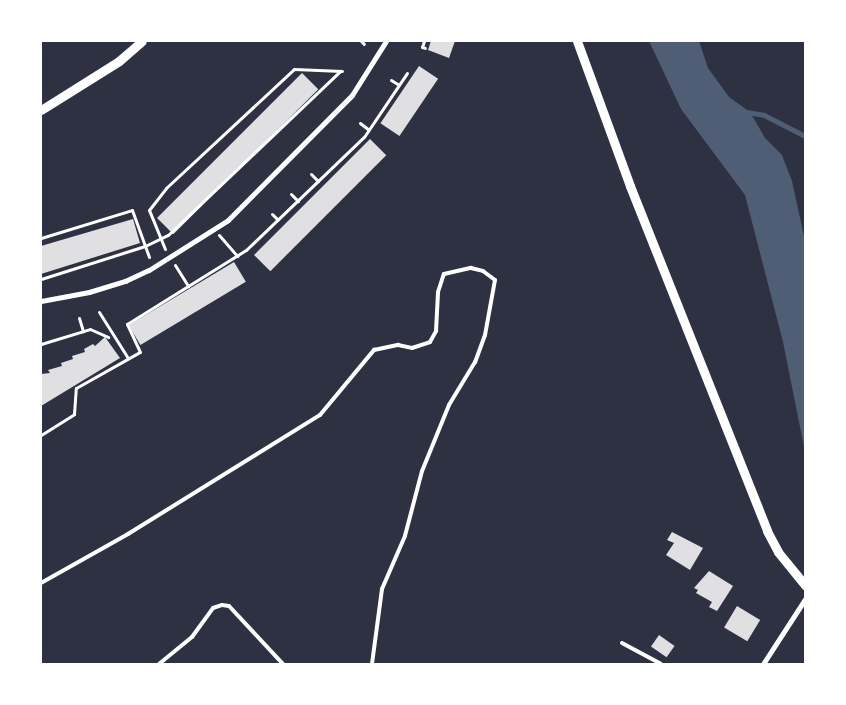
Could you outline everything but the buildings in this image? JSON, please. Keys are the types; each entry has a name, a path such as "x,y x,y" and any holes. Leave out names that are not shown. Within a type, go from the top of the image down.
{"street":[{"path":"41,110 119,61 142,41"},
{"path":"41,301 124,281 149,270 228,220 346,102 386,41"},
{"path":"577,41 630,186 767,531 778,552 805,585"},
{"path":"763,664 805,599"}],"lane":[{"path":"41,583 128,534 320,416 374,350 398,345 412,348 430,342 436,331 438,292 444,274 470,268 483,271 495,280 485,335 475,362 449,405 422,471 404,536 382,590 372,664"},
{"path":"159,664 192,637 213,608 222,605 230,606 283,664"},
{"path":"622,643 661,664"}],"path":[{"path":"424,41 422,47 425,48"},
{"path":"41,279 160,240 341,71 294,69 166,188 149,210 160,240 165,249"},
{"path":"41,435 74,414 76,388 140,352 127,324 236,256 278,220 369,130 407,73"},
{"path":"391,80 399,85"},
{"path":"360,123 369,130"},
{"path":"311,174 318,181"},
{"path":"291,194 298,201"},
{"path":"41,238 132,210 149,257"},
{"path":"272,214 278,220"},
{"path":"218,234 236,256"},
{"path":"174,263 188,286"},
{"path":"99,312 128,358"},
{"path":"79,318 83,330"},
{"path":"41,344 90,329 108,337"}],"water":[{"path":"649,41 699,41 708,68 729,97 750,112 765,138 782,155 792,181 805,241 805,452 783,342 745,195 681,109"}],"waterway":[{"path":"746,112 764,115 805,136"}]}
